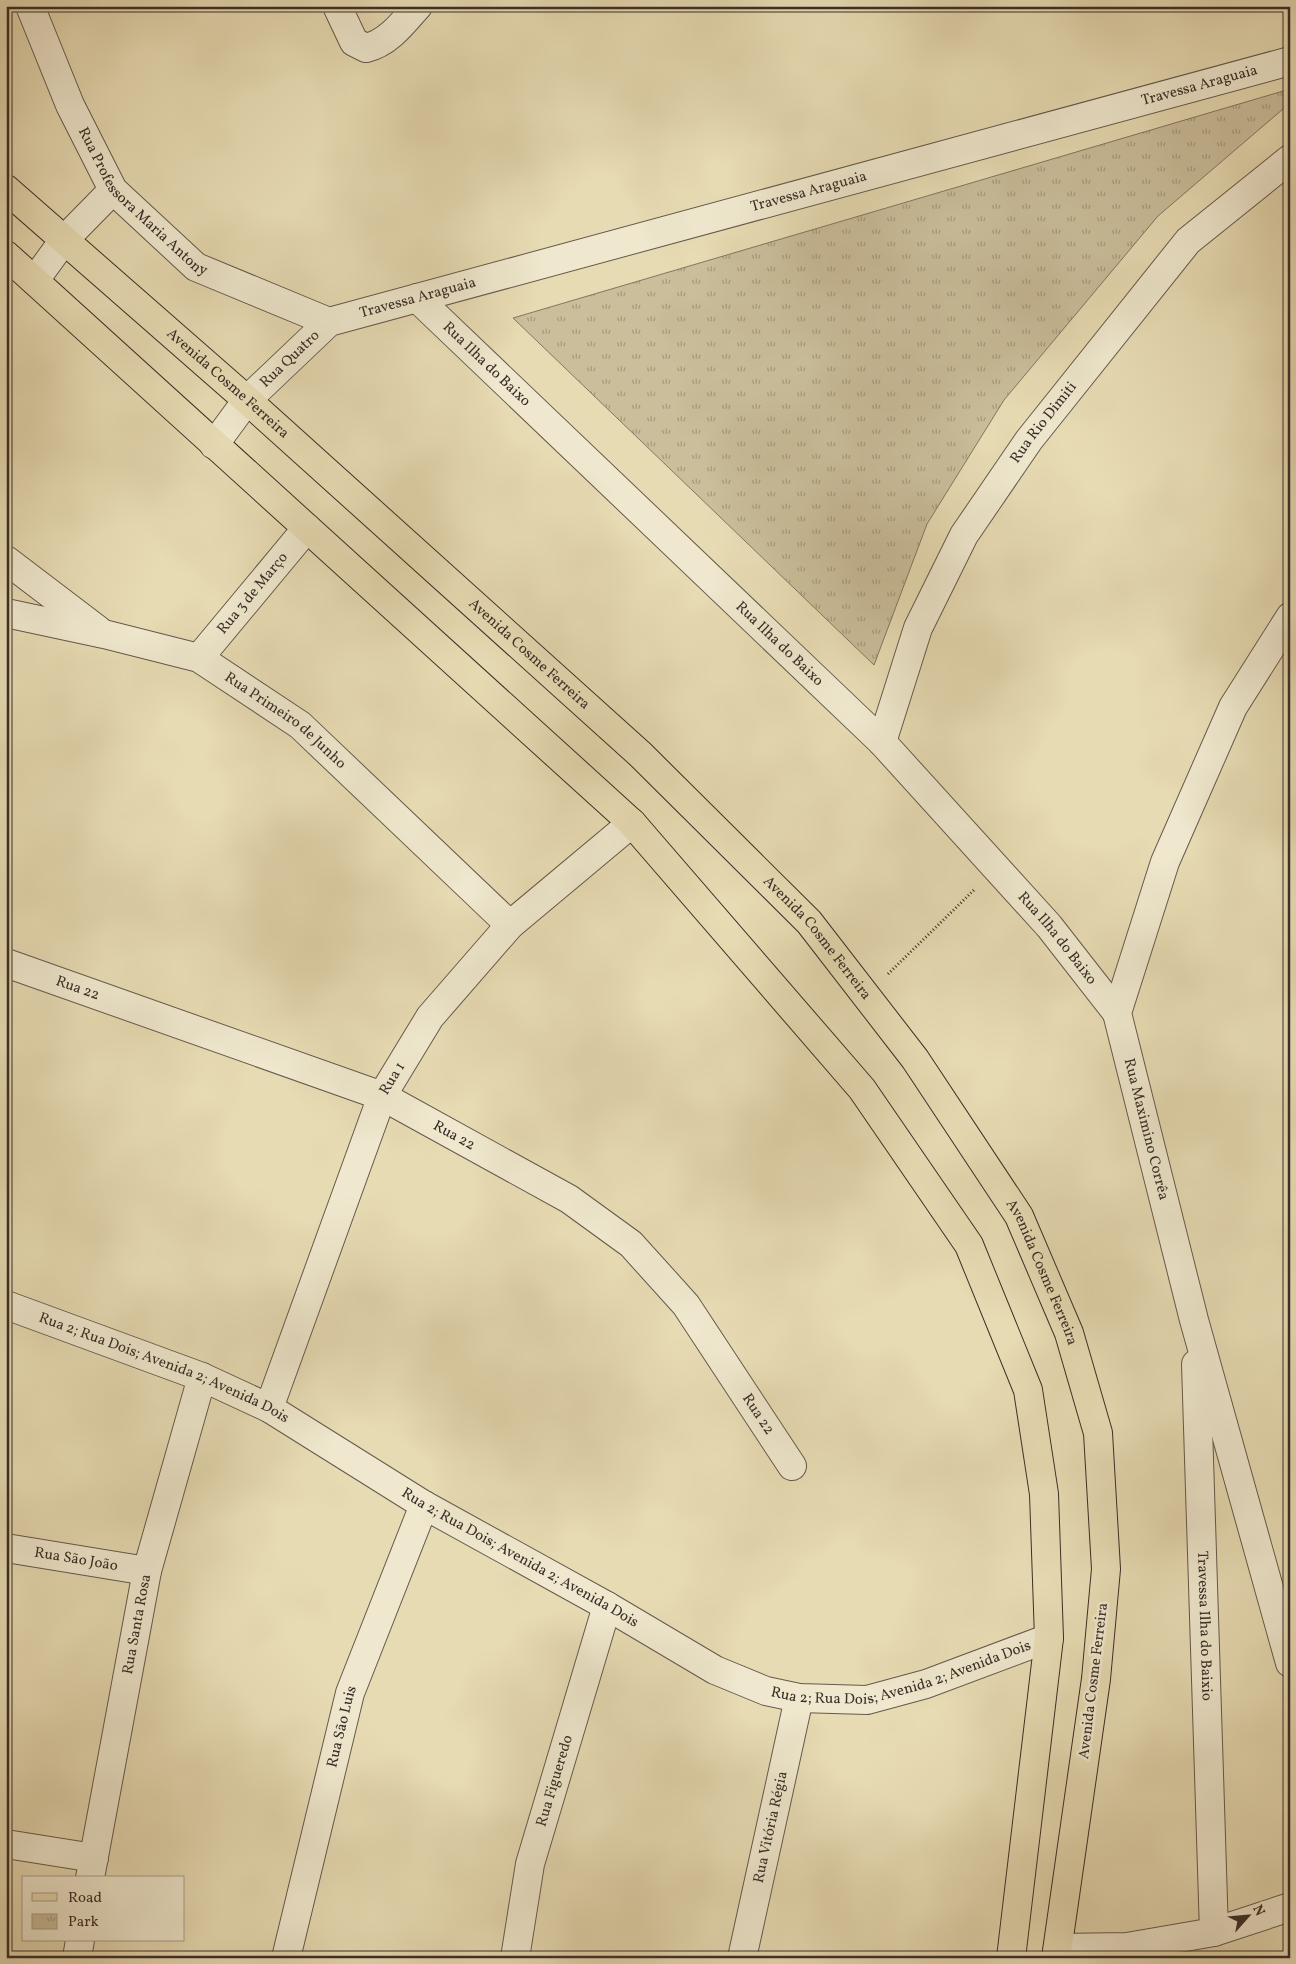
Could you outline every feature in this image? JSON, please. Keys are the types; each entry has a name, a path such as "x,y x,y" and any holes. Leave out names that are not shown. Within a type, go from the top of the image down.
{"main road":[{"name":"Avenida Cosme Ferreira","path":"6,189 247,400 641,755 809,922 915,1058 1019,1216 1069,1332 1098,1433 1106,1569 1096,1679 1057,1953"},
{"path":"6,255 632,823 862,1089 970,1245 1028,1390 1044,1494 1049,1638 1011,1958"}],"street":[{"name":"Rua Professora Maria Antony","path":"30,6 70,105 113,190 196,267 329,322"},
{"path":"339,13 354,42 366,48 377,45 393,33 418,6"},
{"name":"Travessa Araguaia","path":"329,322 1290,61"},
{"name":"Rua Rio Dimiti","path":"882,742 922,619 964,535 1029,440 1188,241 1290,159"},
{"path":"35,280 64,240 113,190"},
{"name":"Rua Ilha do Baixo","path":"417,298 882,742 1049,926 1117,1013"},
{"name":"Rua Quatro","path":"214,445 247,400 329,322"},
{"name":"Rua 3 de Março","path":"199,658 307,528"},
{"path":"6,560 104,634"},
{"name":"Rua Primeiro de Junho","path":"6,613 104,634 199,658 300,725 510,925"},
{"path":"1117,1013 1165,862 1229,716 1290,617"},
{"name":"Rua 1","path":"269,1408 382,1096 430,1016 510,925 632,823"},
{"name":"Rua 22","path":"6,963 382,1096 569,1199 631,1244 686,1305 792,1466"},
{"name":"Rua Maximino Corrêa","path":"1117,1013 1194,1320 1290,1663"},
{"name":"Rua 2; Rua Dois; Avenida 2; Avenida Dois","path":"6,1305 202,1377 269,1408 424,1505 607,1606 715,1670 766,1691 799,1698 867,1700 926,1684 1049,1638"},
{"name":"Travessa Ilha do Baixio","path":"1194,1320 1214,1932"},
{"name":"Rua Santa Rosa","path":"92,1868 147,1571 202,1377"},
{"name":"Rua São Luis","path":"286,1958 350,1693 424,1505"},
{"name":"Rua São João","path":"6,1548 147,1571"},
{"name":"Rua Figueredo","path":"515,1958 530,1864 607,1606"},
{"name":"Rua Vitória Régia","path":"742,1958 799,1698"},
{"path":"6,1844 92,1868"},
{"path":"1057,1953 1128,1952 1214,1932 1290,1908"},
{"path":"77,1958 80,1942"}],"path":[{"path":"866,995 996,868"}],"green space":[{"path":"1290,89 1290,103 1158,216 1004,400 927,524 874,665 513,318"}]}
